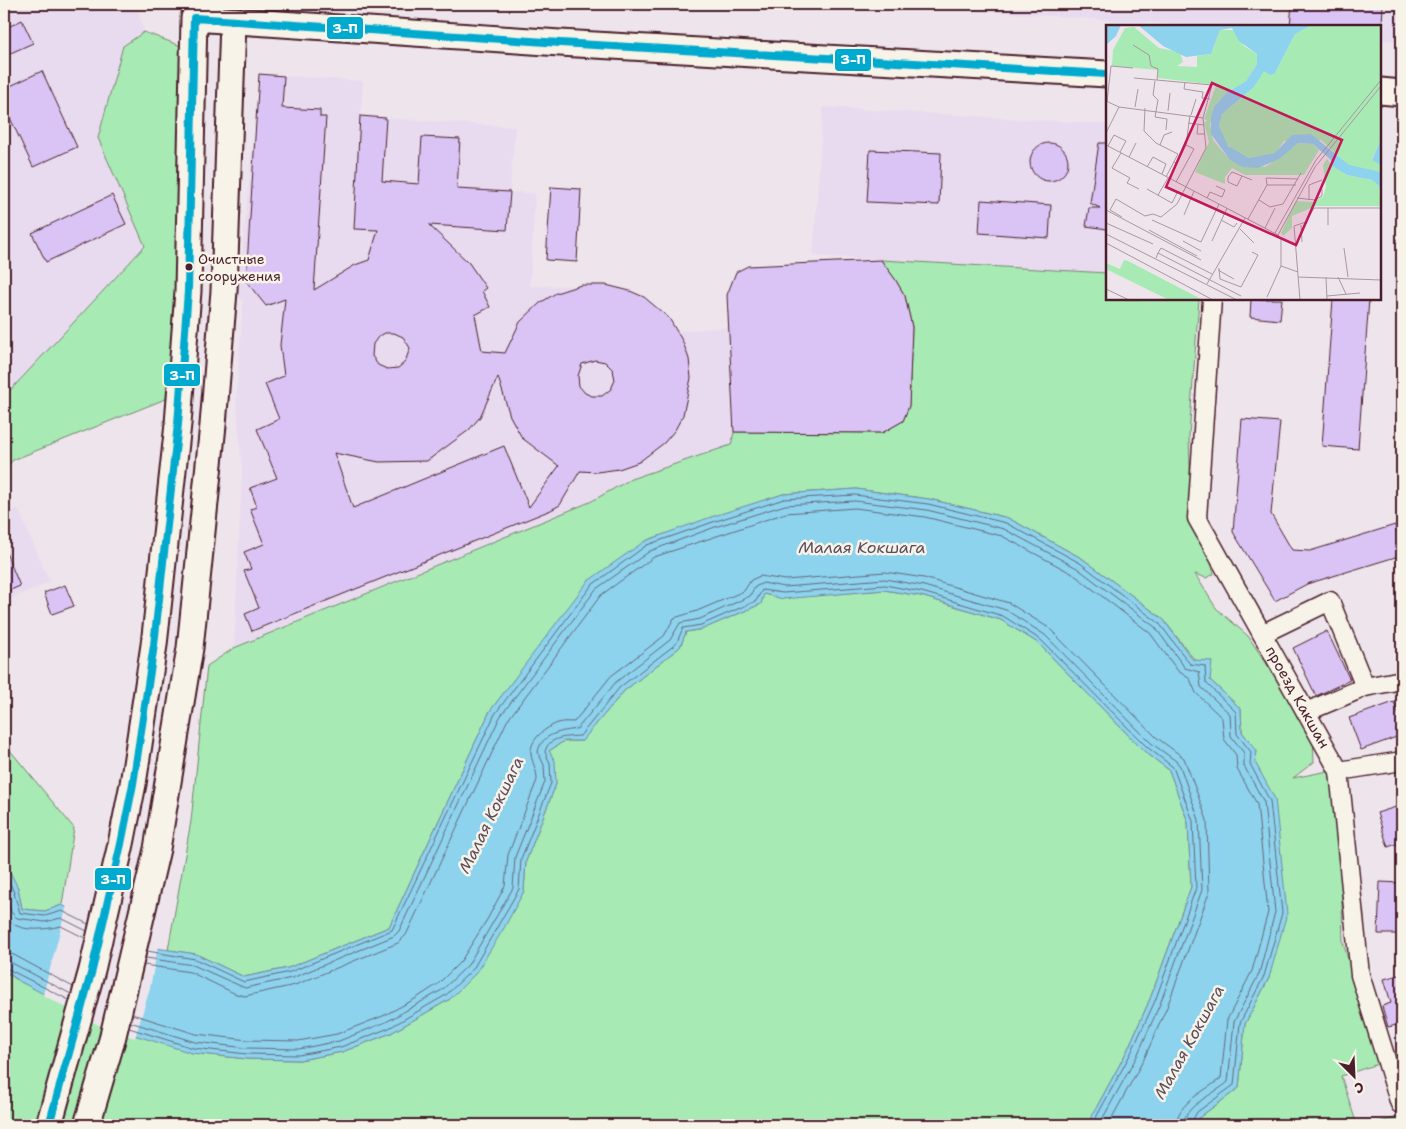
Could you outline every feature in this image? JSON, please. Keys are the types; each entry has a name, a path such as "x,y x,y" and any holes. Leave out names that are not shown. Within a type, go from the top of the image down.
{"main road":[{"path":"49,1125 92,970 121,844 137,761 158,618 178,424 188,291 194,18 570,44 1106,74"},
{"path":"87,1125 112,1040 157,849 190,648 214,425 224,291 233,21"},
{"path":"1381,91 1402,93"}],"street":[{"name":"проезд Какшан","path":"1212,300 1197,518 1339,771 1360,974 1401,1104"},
{"path":"1262,634 1330,602 1365,687"},
{"path":"1306,712 1365,687 1402,680"},
{"path":"1339,771 1402,761"}],"shaded area":[{"path":"4,4 137,4 144,32 123,46 98,138 145,246 4,397"},
{"path":"880,4 1402,4 1402,41 1381,40 1381,25 1179,25"},
{"path":"259,74 363,81 361,116 515,127 510,192 535,193 530,286 606,285 630,291 654,304 678,331 729,327 727,295 736,272 874,260 813,256 823,107 1106,124 1106,273 881,261 905,296 912,327 909,406 891,429 882,433 731,445 631,479 590,502 234,648 242,469 236,398 243,302 238,297"},
{"path":"18,508 50,582 4,602 4,515"}],"green space":[{"path":"144,32 181,46 180,224 168,398 13,460 4,470 4,397 145,246 98,138 123,46"},
{"path":"881,260 1106,273 1106,300 1199,300 1189,436 1192,527 1208,552 1214,574 1206,578 1195,574 1216,608 1248,636 1268,666 1288,688 1313,736 1314,762 1293,778 1333,770 1341,869 1343,942 1378,1064 1341,1076 1357,1125 1193,1125 1201,1116 1239,1088 1245,1024 1269,978 1255,761 1257,751 1242,732 1241,709 1210,680 1163,619 1083,559 1008,518 929,499 856,489 783,494 645,541 530,659 490,711 389,927 288,968 244,977 196,954 168,950 191,821 207,666 234,648 590,502 631,479 731,445 734,432 882,433 903,421 909,406 912,327 905,296"},
{"path":"884,590 921,596 1001,620 1038,643 1144,751 1169,770 1188,822 1191,887 1150,999 1127,1051 1087,1125 4,1125 4,971 19,981 51,996 192,1053 247,1059 300,1060 342,1052 391,1033 450,999 476,973 524,891 526,861 556,784 549,751 564,741 582,741 624,691 680,647 686,632 703,629 761,604 763,594 783,598"},
{"path":"4,743 74,828 62,905 45,911 22,909 18,888 4,869"},
{"path":"1402,1116 1402,1125 1369,1125"}],"water":[{"name":"Малая Кокшага","path":"856,489 929,499 1008,518 1083,559 1163,619 1193,660 1212,661 1210,680 1241,709 1242,732 1257,751 1255,762 1275,799 1287,913 1269,978 1245,1024 1239,1088 1201,1116 1193,1125 1087,1125 1127,1051 1150,999 1191,887 1188,822 1169,770 1144,751 1038,643 1001,620 921,596 884,590 783,599 764,594 761,604 703,629 686,632 680,647 624,691 582,741 564,741 549,751 555,761 556,784 526,861 524,891 504,928 476,973 450,999 391,1033 342,1052 300,1060 247,1059 192,1053 105,1026 19,981 4,970 4,865 7,866 18,888 22,909 45,911 62,905 143,946 196,954 244,977 288,968 389,927 490,711 588,581 645,541 711,517 783,494"}],"pier":[{"path":"67,905 143,943 158,946 150,988 135,1038 104,1028 43,995"}],"building":[{"path":"1292,4 1383,4 1382,26 1290,25"},
{"path":"22,20 33,43 4,56 4,29"},
{"path":"42,71 77,147 33,167 4,105 4,89"},
{"path":"259,74 284,76 282,108 320,110 320,117 326,117 314,290 355,265 369,260 378,230 354,229 360,116 386,118 382,181 419,184 422,137 460,139 457,189 510,192 507,230 429,225 469,263 486,288 482,291 490,307 475,315 482,351 505,353 520,322 540,303 556,293 581,285 606,285 630,291 644,297 669,318 683,342 689,359 691,378 683,415 675,430 664,443 639,462 619,469 597,472 580,471 560,505 551,510 252,631 245,614 259,608 244,571 251,569 244,552 264,544 250,509 257,507 250,488 277,478 257,429 279,419 265,384 284,376 280,345 285,299 266,306 246,281","holes":["385,333 394,333 403,337 410,348 405,362 398,368 387,369 378,365 372,356 373,344 378,337","595,360 605,362 613,370 615,380 611,389 602,396 592,396 585,393 579,386 578,376 582,364","498,377 510,416 522,438 559,466 529,507 504,446 353,508 334,453 379,462 427,461 469,430 480,417"]},
{"path":"1049,143 1056,144 1062,149 1067,155 1067,169 1062,175 1056,180 1049,181 1042,180 1036,175 1031,169 1030,162 1031,155 1036,149 1042,144"},
{"path":"1099,143 1106,143 1106,229 1086,226 1089,208 1100,208 1090,203"},
{"path":"870,150 941,153 939,205 867,202"},
{"path":"551,187 581,189 577,262 546,260"},
{"path":"112,195 126,224 46,262 32,233"},
{"path":"981,200 1051,205 1049,238 979,233"},
{"path":"881,260 905,296 912,327 909,406 903,421 882,433 734,432 727,295 736,272 748,266"},
{"path":"1251,300 1282,300 1280,320 1250,317"},
{"path":"1333,300 1369,300 1358,449 1322,446"},
{"path":"1242,419 1280,422 1271,514 1292,550 1310,551 1395,525 1402,555 1307,584 1275,601 1233,532"},
{"path":"4,548 20,586 4,593"},
{"path":"65,585 74,606 52,614 44,593"},
{"path":"1327,631 1350,680 1316,696 1293,648"},
{"path":"1394,702 1402,724 1402,735 1361,750 1349,718"},
{"path":"1402,805 1402,842 1388,847 1377,813"},
{"path":"1380,882 1402,883 1402,934 1378,934"},
{"path":"1402,974 1402,1029 1398,1030 1397,1025 1388,1027 1382,1006 1391,1003 1384,979"}],"transit line":[{"name":"3-П","path":"49,1125 92,970 121,844 133,784 154,645 178,424 188,291 194,18 560,43 1106,74"}],"place":[{"name":"Очистные сооружения","path":"189,267"}]}
